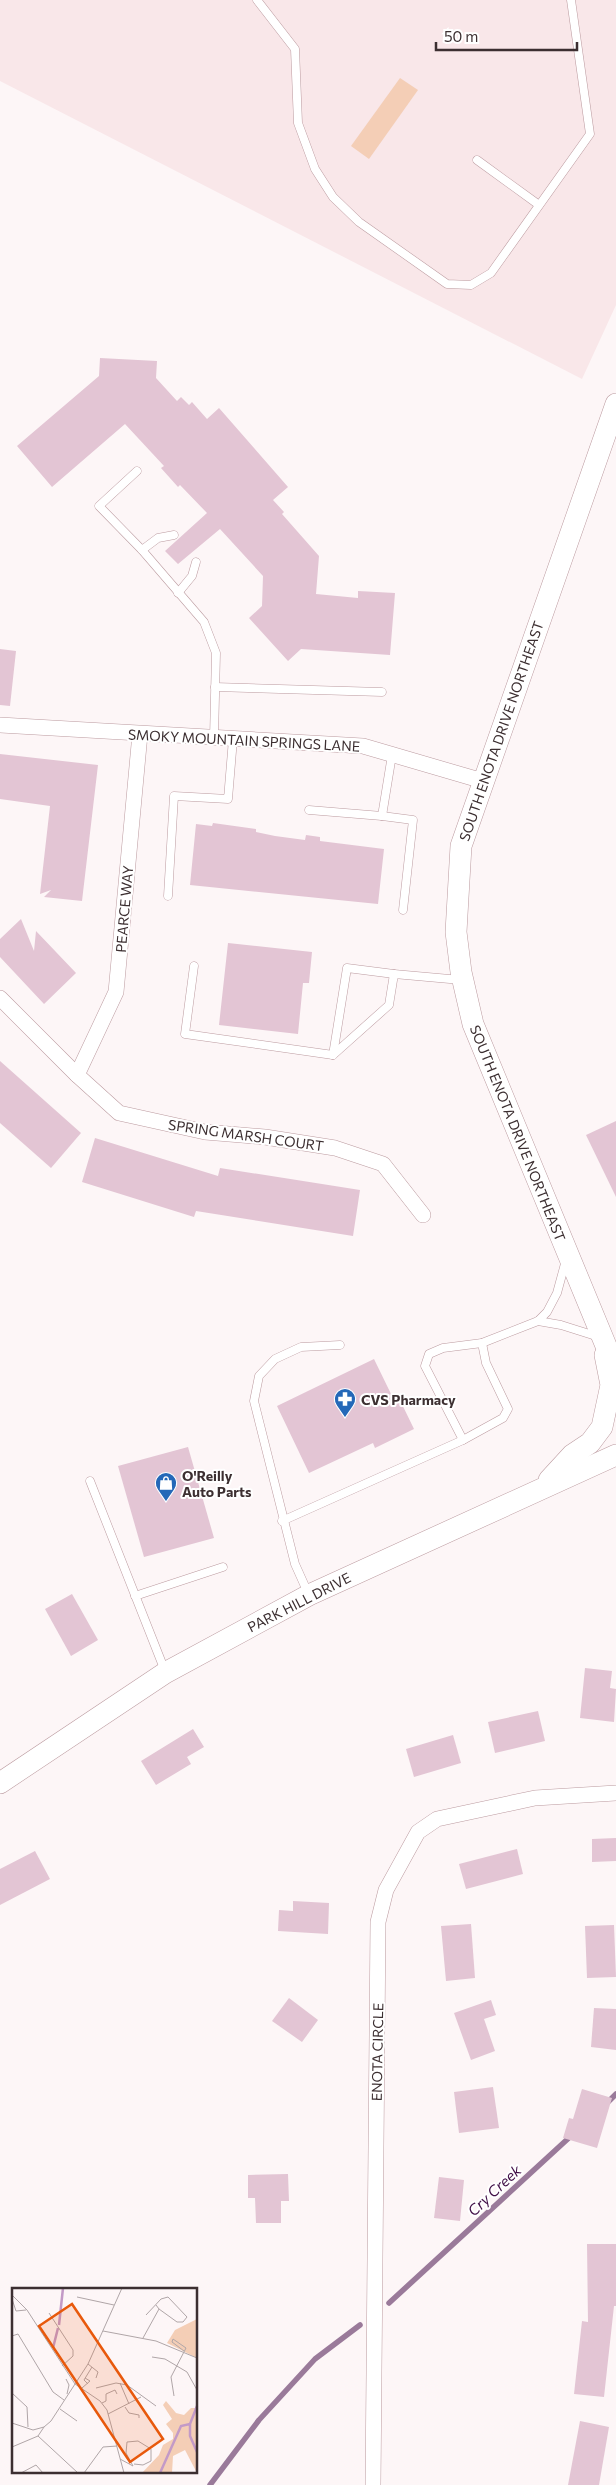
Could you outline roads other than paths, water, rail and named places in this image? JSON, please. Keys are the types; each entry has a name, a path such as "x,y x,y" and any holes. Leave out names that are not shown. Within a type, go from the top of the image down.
{"main road":[{"name":"SOUTH ENOTA DRIVE NORTHEAST","path":"616,404 461,846 456,932 463,981 473,1024 616,1370"},
{"path":"544,1486 572,1455 590,1443 602,1427 611,1385 602,1338"},
{"name":"PARK HILL DRIVE","path":"0,1783 165,1673 309,1595 544,1486 616,1455"}],"street":[{"name":"SMOKY MOUNTAIN SPRINGS LANE","path":"0,725 363,746 483,781"},
{"name":"PEARCE WAY","path":"77,1075 116,992 140,734"},
{"name":"SPRING MARSH COURT","path":"0,998 118,1113 205,1132 265,1137 335,1148 383,1164 423,1215"},
{"name":"ENOTA CIRCLE","path":"373,2485 378,1922 386,1890 418,1832 436,1819 535,1798 616,1793"}],"lane":[{"path":"257,0 295,49 298,123 315,169 333,197 360,222 447,284 471,285 491,273 590,134 571,0"},
{"path":"477,160 539,205"},
{"path":"138,471 99,506 142,550 204,622 216,653 214,738"},
{"path":"142,550 158,538 174,535"},
{"path":"178,592 192,576 196,562"},
{"path":"215,687 382,692"},
{"path":"168,896 174,796 228,799 233,739"},
{"path":"382,816 392,754"},
{"path":"309,810 413,820 403,910"},
{"path":"194,966 185,1034 333,1055 389,1006 394,974"},
{"path":"333,1055 347,968 463,981"},
{"path":"463,1440 425,1366 429,1354 443,1348 482,1343 538,1321 547,1312 557,1292 567,1255"},
{"path":"538,1321 561,1325 602,1338"},
{"path":"282,1521 463,1440 503,1418 508,1409 486,1363 482,1343"},
{"path":"309,1595 295,1564 282,1521 254,1401 259,1376 275,1358 301,1347 340,1344"},
{"path":"90,1481 165,1673"},
{"path":"135,1596 224,1567"}],"waterway":[{"name":"Cry Creek","path":"607,2103 616,2094"},
{"name":"Cry Creek","path":"389,2303 572,2135"},
{"name":"Cry Creek","path":"210,2485 259,2420 315,2359 360,2325"}],"place":[{"name":"CVS Pharmacy","path":"345,1418"},
{"name":"O'Reilly Auto Parts","path":"166,1502"}]}
